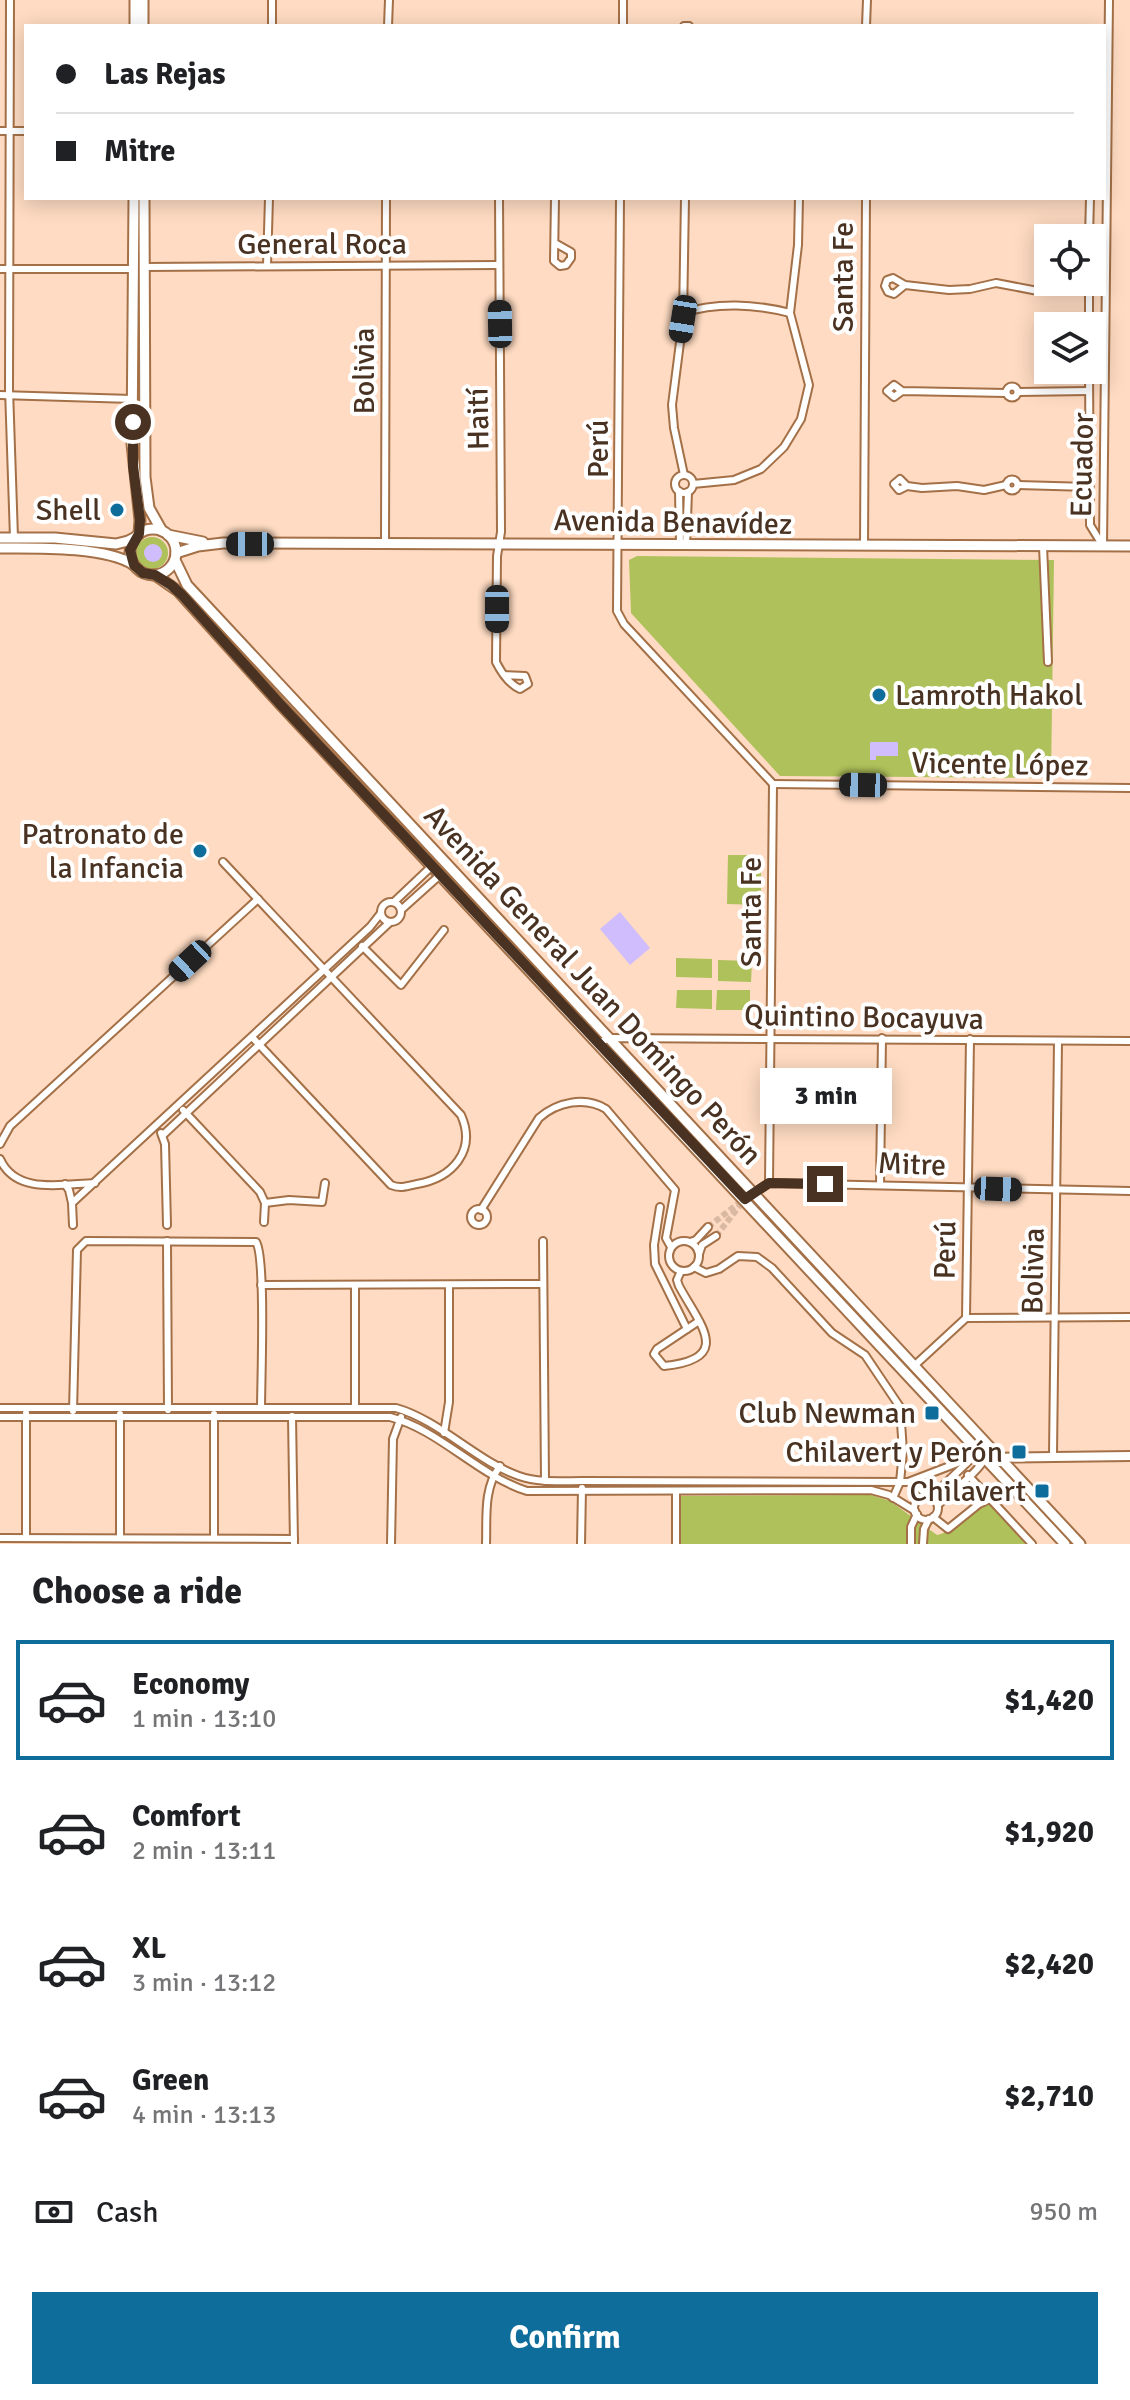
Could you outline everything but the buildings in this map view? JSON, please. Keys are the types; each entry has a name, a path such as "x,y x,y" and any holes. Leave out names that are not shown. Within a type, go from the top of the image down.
{"main road":[{"path":"135,0 135,24"},
{"path":"143,0 143,24"},
{"path":"0,548 69,550 119,557 143,573 155,575 167,571 176,557 175,543 149,508 145,477 134,200"},
{"path":"134,565 130,550 140,520 133,466 133,399 144,200"},
{"path":"0,538 116,544 150,529 165,533"},
{"name":"Avenida Benavídez","path":"165,533 215,544 1130,546"},
{"name":"Avenida Benavídez","path":"176,557 215,544"},
{"name":"Avenida General Juan Domingo Perón","path":"176,557 187,585 1080,1544"},
{"name":"Avenida General Juan Domingo Perón","path":"155,575 182,595 280,704 1065,1544"}],"street":[{"path":"10,0 9,269 14,538"},
{"path":"272,0 272,24"},
{"path":"388,24 389,0"},
{"path":"623,0 623,24"},
{"path":"866,24 867,0"},
{"name":"Ecuador","path":"1103,546 1109,0"},
{"path":"0,131 24,131"},
{"path":"267,266 269,200"},
{"name":"Bolivia","path":"385,544 386,200"},
{"name":"Haití","path":"499,200 500,544 496,662 504,675"},
{"path":"555,200 555,243"},
{"name":"Perú","path":"620,200 620,546 616,602 624,624 773,784"},
{"path":"684,475 672,405 683,313 685,200"},
{"path":"683,545 688,492 693,484 749,475 761,469 791,439 801,419 809,385 790,313 798,245 799,200"},
{"name":"Santa Fe","path":"864,547 866,200"},
{"path":"1089,224 1090,200"},
{"name":"General Roca","path":"0,269 499,265"},
{"path":"905,285 960,291 996,283 1034,290"},
{"path":"683,313 739,306 790,313"},
{"path":"1089,384 1090,525 1103,546"},
{"path":"902,391 1006,393 1012,387 1018,392 1089,391"},
{"path":"0,395 133,399"},
{"path":"684,475 693,484"},
{"path":"683,545 676,481 684,475"},
{"path":"907,486 957,486 984,490 1006,485 1012,479 1018,485 1089,487"},
{"path":"679,491 688,492"},
{"path":"1043,546 1048,662"},
{"name":"Santa Fe","path":"769,1183 773,784"},
{"name":"Vicente López","path":"773,784 1130,788"},
{"path":"223,862 461,1115 467,1138 459,1161 431,1182 398,1188 391,1185 252,1037"},
{"path":"72,1203 370,927 384,904 394,902 433,865"},
{"path":"163,1135 362,946 390,922 399,919 401,910 441,874"},
{"path":"0,1144 2,1131 258,899"},
{"path":"394,902 401,910"},
{"path":"381,913 390,922"},
{"path":"362,946 401,985 444,930"},
{"name":"Quintino Bocayuva","path":"598,1043 610,1038 772,1037 1130,1041"},
{"path":"880,1185 882,1038"},
{"name":"Perú","path":"966,1318 970,1039"},
{"name":"Bolivia","path":"1053,1455 1058,1041"},
{"path":"481,1210 539,1118 564,1104 583,1101 597,1103 606,1109 675,1190 666,1238 671,1247 670,1262"},
{"path":"178,1105 260,1192 265,1203 264,1222"},
{"path":"155,1127 163,1135 167,1225"},
{"path":"0,1159 6,1171 28,1184 95,1183"},
{"path":"265,1203 289,1200 322,1202 325,1183"},
{"path":"745,1199 769,1183"},
{"name":"Mitre","path":"769,1183 1130,1191"},
{"path":"65,1184 72,1203 73,1225"},
{"path":"660,1207 654,1245 655,1264 687,1329"},
{"path":"671,1247 680,1241 690,1242 708,1227"},
{"path":"694,1267 702,1245 716,1236"},
{"path":"72,1417 79,1245 86,1241 256,1242 260,1249 261,1408"},
{"path":"167,1241 168,1417"},
{"path":"543,1241 545,1481"},
{"path":"690,1242 699,1254"},
{"path":"694,1267 711,1272 738,1256 757,1257 772,1268 832,1333 865,1355 900,1407 904,1482"},
{"path":"655,1264 670,1262 681,1271"},
{"path":"694,1267 681,1271 677,1280 699,1321 706,1346 701,1356 681,1365 660,1364 654,1354 657,1349 699,1321"},
{"path":"261,1285 543,1284"},
{"path":"355,1285 355,1408"},
{"path":"444,1433 449,1402 449,1286"},
{"path":"914,1366 966,1318 1130,1317"},
{"path":"0,1408 404,1410 515,1475 545,1481 904,1482 916,1485 938,1505 938,1512 924,1529 923,1544"},
{"path":"26,1408 26,1538"},
{"path":"120,1408 120,1538"},
{"path":"214,1408 214,1538"},
{"path":"0,1538 294,1541 292,1408"},
{"path":"391,1544 393,1439 404,1410"},
{"path":"0,1417 390,1417 399,1419 493,1475 527,1491 871,1490 950,1528 979,1504 990,1499"},
{"path":"893,1498 904,1482 972,1458 1130,1456"},
{"path":"911,1544 911,1527 918,1500 929,1496 972,1458"},
{"path":"938,1505 985,1458"},
{"path":"486,1544 487,1494 493,1475 500,1466"},
{"path":"968,1475 1032,1544"},
{"path":"581,1544 582,1481"},
{"path":"676,1544 677,1482"}],"green space":[{"path":"152,537 163,542 168,553 163,564 152,569 141,564 136,553 141,542"},
{"name":"Lamroth Hakol","path":"637,556 1054,560 1051,778 780,776 631,613 629,560"},
{"path":"728,855 761,855 761,905 727,904"},
{"path":"676,958 712,959 712,978 676,977"},
{"path":"718,960 752,961 751,982 718,981"},
{"path":"677,990 712,990 712,1009 676,1008"},
{"path":"717,990 750,990 750,1010 716,1010"},
{"path":"871,1495 890,1501 937,1535 952,1529 982,1505 989,1504 1028,1544 680,1544 681,1496"}],"shaded area":[{"path":"153,544 162,553 153,562 144,553"},
{"path":"870,742 898,742 898,756 876,756 876,760 870,760"},
{"path":"620,912 650,948 630,965 600,929"}],"tunnel":[{"path":"716,1236 745,1199"},
{"path":"708,1227 739,1203"}],"place":[{"name":"Shell","path":"117,510"},
{"name":"Lamroth Hakol","path":"879,695"},
{"name":"Patronato de la Infancia","path":"200,851"},
{"name":"Club Newman","path":"932,1413"},
{"name":"Chilavert y Perón","path":"1019,1452"},
{"name":"Chilavert","path":"1042,1491"}],"route":[{"path":"133,422 133,466 140,520 139,534 132,543 130,558 138,570 155,575 182,595 280,704 745,1199 769,1183 825,1184"}]}
